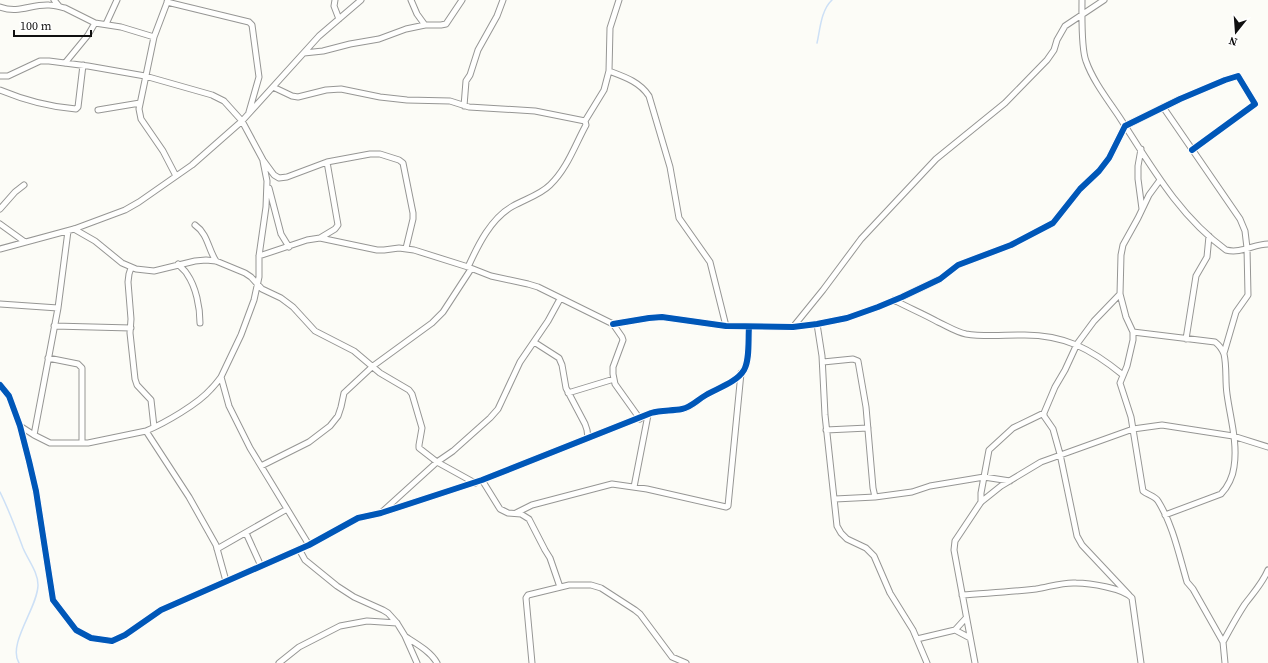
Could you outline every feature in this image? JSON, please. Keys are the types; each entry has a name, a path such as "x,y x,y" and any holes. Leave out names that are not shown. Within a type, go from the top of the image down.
{"street":[{"path":"54,0 60,6"},
{"path":"106,24 117,0"},
{"path":"335,0 334,6 339,19"},
{"path":"0,249 74,229 124,210 139,202 192,165 242,121 319,36 361,0"},
{"path":"411,0 417,14 425,25"},
{"path":"304,53 323,51 378,39 406,29 425,25 446,24 462,0"},
{"path":"464,106 466,81 470,75 478,50 497,16 503,0"},
{"path":"261,466 309,442 330,426 340,412 344,393 373,366 432,323 443,312 469,268 475,250 500,215 550,186 563,171 586,125 585,121 604,90 609,71 610,28 618,0"},
{"path":"1082,0 1085,60 1098,84 1160,180 1192,220 1226,250 1241,251 1247,248 1268,244"},
{"path":"792,327 823,290 861,239 936,159 1005,103 1047,60 1054,50 1059,36 1065,26 1104,0"},
{"path":"176,176 163,151 141,119 139,109 154,37 167,1 252,24 259,77 249,113"},
{"path":"0,7 10,10 49,5 60,6 95,23 140,32 154,37"},
{"path":"66,63 85,39 95,23"},
{"path":"0,76 8,76 40,61 66,63 145,76 220,98 242,121 263,160 274,175 282,178 328,162 362,155 380,154 402,161 413,213 406,248"},
{"path":"0,90 44,104 76,109 78,107 83,65"},
{"path":"609,71 634,81 645,89 649,96 670,167 679,218 710,262 726,326"},
{"path":"613,324 662,317 726,326 792,327 846,318 894,300 940,279 958,265 1011,245 1053,223 1080,189 1099,171 1109,158 1125,126 1163,107 1225,80 1238,76 1255,104 1192,150"},
{"path":"273,88 298,97 326,90 341,89 380,97 407,100 450,101 464,106 535,111 585,121"},
{"path":"98,110 140,103"},
{"path":"1163,107 1240,219 1245,231 1247,248 1248,296 1236,312 1224,353 1227,393 1233,436 1234,467 1226,489 1221,494 1165,514"},
{"path":"1141,149 1138,166 1138,179 1142,210"},
{"path":"263,160 266,181 280,231 289,247"},
{"path":"320,238 337,228 338,225 328,162"},
{"path":"1160,180 1149,195 1123,245 1121,255 1120,294 1126,317 1133,332 1133,340 1127,366 1120,383 1131,417 1144,491 1158,500 1165,514 1187,582 1193,589 1223,642 1225,663"},
{"path":"20,426 50,443 88,443 146,431 190,406 211,390 221,377 253,306 257,285 259,256 266,207 266,181"},
{"path":"0,209 15,192 24,185"},
{"path":"0,224 24,242"},
{"path":"195,225 201,229 206,236 209,249 216,261"},
{"path":"74,229 95,241 122,263 131,268 154,271 178,264 201,260 216,261 245,273 262,289 281,298 293,307 315,331 354,351 387,378 409,390 412,394 422,428 419,448 437,462 475,483"},
{"path":"34,435 58,308 68,231"},
{"path":"1186,339 1196,276 1207,257 1209,236"},
{"path":"259,256 307,240 320,238 384,250 406,248 491,276 538,287 613,324 623,340 613,367 615,384 640,419"},
{"path":"178,264 187,273 194,290 199,310 200,323"},
{"path":"131,268 128,274 128,282 132,319 130,333 134,379 137,385 150,400 154,427"},
{"path":"1120,294 1094,321 1077,344 1055,387 1044,416 1053,429 1060,454 1077,536 1082,545 1132,598 1141,663"},
{"path":"381,513 437,462 453,451 498,409 520,362 560,299"},
{"path":"894,300 964,334 1042,335 1077,344 1089,350 1123,375"},
{"path":"0,304 58,308"},
{"path":"817,324 823,362 826,430 837,526 847,539 866,548 874,556 890,593 917,639 927,663"},
{"path":"54,326 131,328"},
{"path":"0,385 9,396 20,426 36,490 53,600 56,607 76,630 91,638 112,641 125,635 161,610 308,545 358,518 381,513 475,483 655,412 682,409 690,406 701,397 734,380 744,370 747,361 749,327"},
{"path":"1133,332 1215,342 1220,346 1224,353"},
{"path":"534,342 559,358 568,393 585,424 588,438"},
{"path":"48,358 78,364 82,368 82,443"},
{"path":"823,362 853,359 858,361 868,428 875,497"},
{"path":"516,513 532,505 612,484 634,487 726,507 728,506 741,373"},
{"path":"221,377 232,412 250,448 308,545"},
{"path":"568,393 614,379"},
{"path":"981,502 988,454 992,447 1013,428 1044,413"},
{"path":"634,487 648,415"},
{"path":"976,663 966,618 954,550 955,541 981,502 1001,486 1041,462 1133,428 1162,425 1233,436 1268,447"},
{"path":"826,430 868,428"},
{"path":"146,431 189,497 218,549 226,581"},
{"path":"835,500 912,492 930,486 984,477 1010,481"},
{"path":"482,480 500,509 508,513 522,514 529,519 544,550 550,558 560,587"},
{"path":"218,549 287,509"},
{"path":"246,533 261,566"},
{"path":"299,549 305,560 337,586 354,597 383,610 397,623 405,636 417,663"},
{"path":"1223,642 1236,618 1258,589 1268,570"},
{"path":"962,594 1036,589 1075,582 1099,585 1129,595"},
{"path":"532,663 526,598 530,594 568,585 587,584 601,588 640,614 672,657 686,663"},
{"path":"917,639 955,630 966,618"},
{"path":"279,663 299,647 340,626 367,621 397,623"},
{"path":"955,630 970,638"},
{"path":"405,636 427,652 437,663"}],"waterway":[{"path":"817,43 825,9 832,0"},
{"path":"0,492 38,580 37,594 17,646 16,655 19,663"}],"cycle path":[{"path":"613,324 662,317 726,326 793,327 847,318 878,307 940,279 958,265 1011,245 1053,223 1080,189 1099,171 1109,158 1125,126 1180,99 1238,76 1255,104 1192,150"},
{"path":"0,385 9,396 20,426 29,461 36,491 53,600 76,630 91,638 112,641 125,635 161,610 309,545 358,518 381,513 482,480 651,413 689,407 706,395 737,378 741,374 747,361 749,327"}]}
